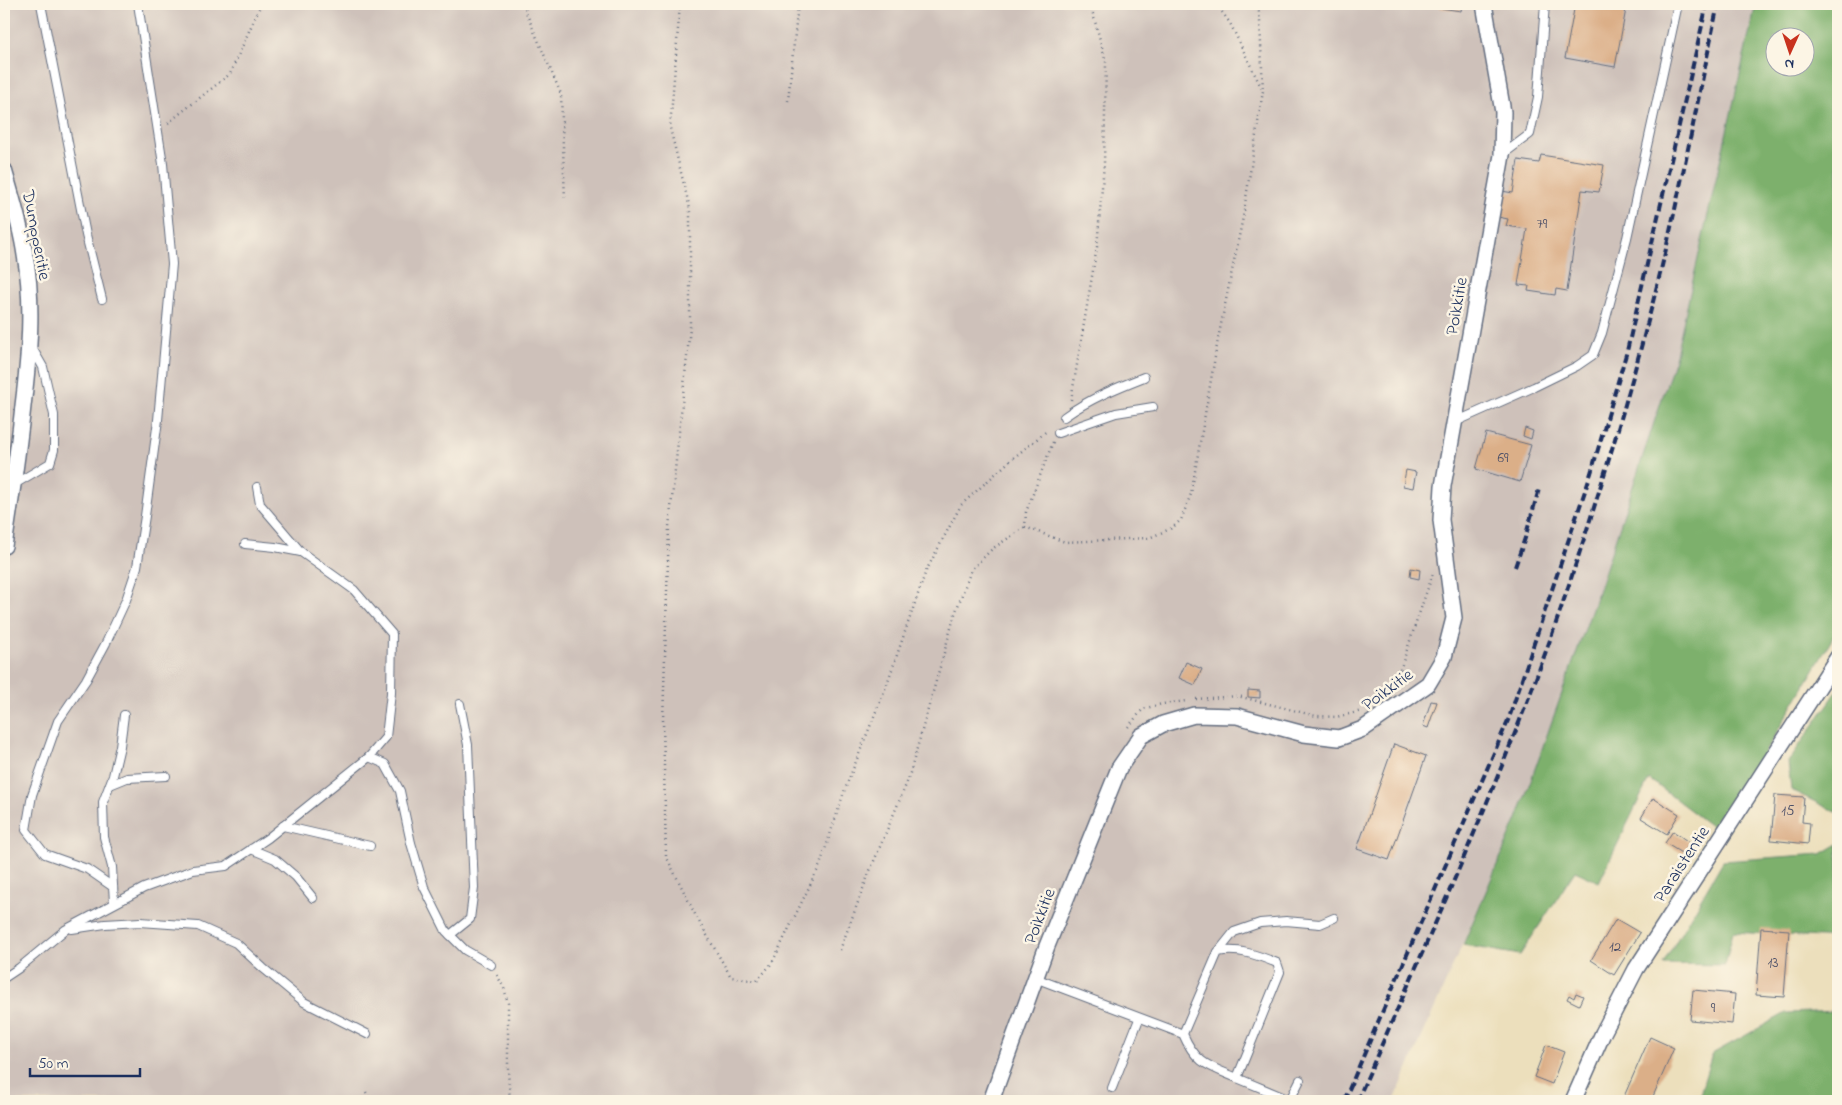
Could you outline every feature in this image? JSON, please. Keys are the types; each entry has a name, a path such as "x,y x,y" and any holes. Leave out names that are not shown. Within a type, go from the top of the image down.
{"street":[{"name":"Poikkitie","path":"990,1101 1035,978 1119,768 1141,736 1163,724 1194,715 1237,716 1304,734 1339,738 1363,729 1428,684 1444,656 1454,618 1441,520 1443,486 1502,155 1503,112 1484,4"},
{"name":"Dumpperitie","path":"4,170 15,205 26,255 30,298 28,368 4,546"},
{"name":"Paraistentie","path":"1573,1101 1603,1033 1636,969 1838,657"}],"lane":[{"path":"41,4 86,235 102,299"},
{"path":"113,887 87,869 45,854 26,830 32,795 58,721 86,680 106,643 126,600 137,567 158,420 172,264 163,164 138,4"},
{"path":"1502,155 1530,134 1538,97 1544,4"},
{"path":"1455,422 1577,366 1593,355 1602,333 1627,238 1678,4"},
{"path":"13,485 50,463 54,450 54,415 43,367 29,343"},
{"path":"1064,417 1078,407 1107,392 1144,377"},
{"path":"1058,432 1116,413 1153,407"},
{"path":"4,978 65,930 114,903 144,888 193,870 226,866 283,826 369,757 386,737 391,692 392,634 354,590 302,552 260,504 257,487"},
{"path":"245,544 302,552"},
{"path":"450,935 470,919 474,888 468,745 460,704"},
{"path":"114,903 112,867 104,837 103,802 110,785 120,746 124,715"},
{"path":"369,757 385,764 400,791 424,888 446,931 465,950 491,965"},
{"path":"110,785 127,778 166,776"},
{"path":"283,826 370,846"},
{"path":"251,849 275,859 296,877 312,898"},
{"path":"1300,1080 1290,1101 1206,1065 1190,1051 1183,1034 1218,952 1234,932 1260,923 1286,921 1320,924 1334,918"},
{"path":"65,930 105,924 140,922 198,926 236,943 304,1002 367,1034"},
{"path":"1218,952 1230,950 1254,954 1277,963 1280,972 1238,1078"},
{"path":"1035,978 1139,1019 1183,1034"},
{"path":"1112,1088 1139,1019"}],"path":[{"path":"158,132 230,74 261,4"},
{"path":"527,4 525,10 561,94 565,200"},
{"path":"680,4 670,128 690,209 690,328 669,527 663,721 666,856 697,918 731,977 757,982 772,964 820,865 845,788 887,684 926,571 961,505 1012,459 1064,417 1070,405 1097,247 1104,164 1106,62 1094,14 1088,4"},
{"path":"788,101 798,4"},
{"path":"1216,4 1230,23 1262,91"},
{"path":"1025,527 1065,542 1149,538 1172,528 1181,520 1191,494 1196,470 1219,334 1243,216 1262,91 1258,4"},
{"path":"1025,527 1026,512 1041,470 1058,432"},
{"path":"840,950 869,873 908,780 955,614 970,570 992,549 1025,527"},
{"path":"1378,700 1396,682 1430,586 1434,567"},
{"path":"1127,727 1143,710 1162,704 1211,697 1238,696 1316,716 1336,717 1363,711"},
{"path":"491,965 504,988 508,1003 510,1101"},
{"path":"366,1092 371,1101"}],"shaded area":[{"path":"4,4 1756,4 1675,359 1596,598 1517,819 1394,1101 4,1101"}],"green space":[{"path":"1756,4 1838,4 1838,629 1768,747 1715,829 1649,779 1599,882 1575,871 1520,955 1463,945 1517,819 1596,598 1675,359"},
{"path":"1838,690 1838,813 1791,790 1788,762"},
{"path":"1838,844 1838,938 1733,932 1725,965 1663,964 1723,861 1821,854"},
{"path":"1838,1011 1838,1101 1698,1101 1712,1054 1786,1013"}],"building":[{"path":"1440,4 1462,4 1461,11 1440,8"},
{"path":"1575,4 1627,4 1615,67 1565,58"},
{"path":"1541,155 1604,165 1599,192 1582,190 1567,291 1556,289 1555,295 1528,291 1529,286 1518,285 1527,229 1506,226 1508,219 1498,217 1502,191 1513,193 1518,160 1539,163"},
{"path":"1525,428 1533,431 1531,439 1523,436"},
{"path":"1486,433 1531,445 1520,482 1476,469"},
{"path":"1406,470 1416,472 1413,488 1403,486"},
{"path":"1411,568 1420,570 1419,579 1410,577"},
{"path":"1186,662 1202,669 1195,685 1179,678"},
{"path":"1248,690 1260,691 1260,698 1248,697"},
{"path":"1431,701 1437,702 1428,728 1423,726"},
{"path":"1394,744 1426,756 1389,860 1357,849"},
{"path":"1775,795 1804,797 1802,822 1810,823 1808,844 1771,840"},
{"path":"1653,798 1679,814 1667,834 1641,818"},
{"path":"1673,831 1690,843 1683,854 1665,843"},
{"path":"1616,919 1640,933 1614,975 1591,960"},
{"path":"1761,928 1789,930 1784,997 1756,995"},
{"path":"1693,990 1735,994 1732,1024 1690,1020"},
{"path":"1576,993 1583,996 1579,1005 1567,999 1569,995 1574,998"},
{"path":"1650,1037 1674,1048 1651,1101 1622,1101"},
{"path":"1546,1045 1564,1052 1552,1084 1534,1077"}],"railway":[{"path":"1344,1101 1509,718 1591,473 1627,351 1707,4"},
{"path":"1357,1101 1511,744 1572,577 1642,343 1666,249 1718,4"},
{"path":"1515,567 1539,489"}]}
